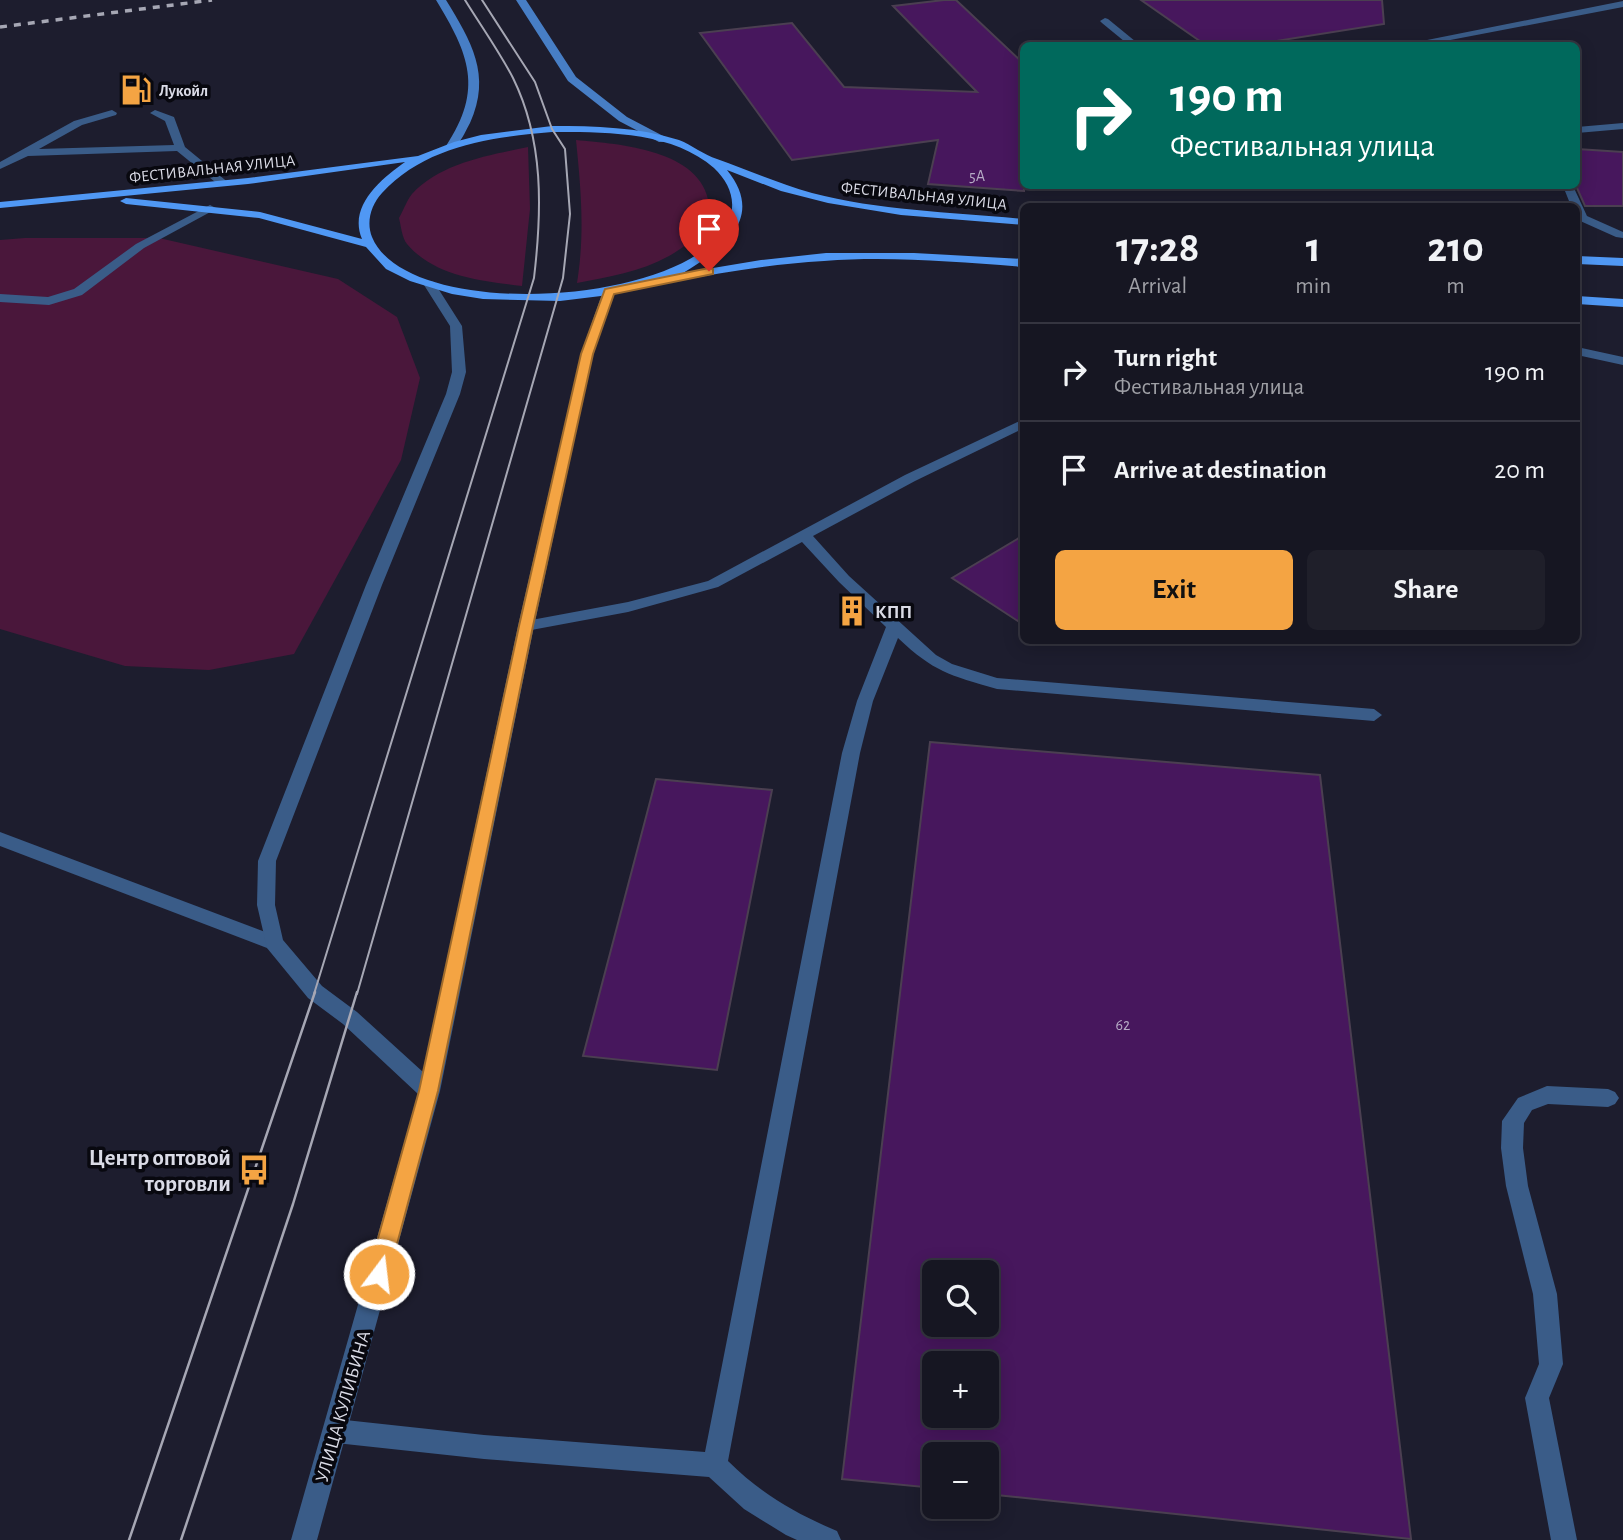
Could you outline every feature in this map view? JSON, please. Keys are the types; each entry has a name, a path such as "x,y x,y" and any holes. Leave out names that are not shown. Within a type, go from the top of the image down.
{"main road":[{"path":"441,0 456,24 475,75 471,112 452,146"},
{"path":"521,0 572,79 623,119 663,140"},
{"name":"ФЕСТИВАЛЬНАЯ УЛИЦА","path":"0,205 224,184 426,157 452,146 494,136 552,129 607,130 663,140 769,183 824,199 868,207 1020,222"},
{"path":"639,284 682,268 712,248 736,218 738,200 732,183 722,170 702,156"},
{"path":"426,157 388,180 372,198 363,226 370,245 389,265 430,285 478,296 512,299 556,298 789,260 845,256 940,257 1020,263"},
{"name":"ФЕСТИВАЛЬНАЯ УЛИЦА","path":"0,205 102,200 210,208 292,222 370,245"},
{"path":"1580,260 1623,262"},
{"path":"1580,300 1623,303"}],"street":[{"path":"1422,42 1623,4"},
{"path":"1570,6 1581,11"},
{"path":"1611,6 1623,11"},
{"path":"1105,21 1132,42"},
{"path":"0,166 78,123 112,113"},
{"path":"155,113 170,118 180,148 224,184"},
{"path":"1580,130 1623,127"},
{"path":"26,153 180,148"},
{"path":"0,298 49,301 78,292 140,246 210,208"},
{"path":"1580,213 1582,218 1622,234 1619,243 1623,251"},
{"path":"274,943 266,905 267,861 374,585 453,394 459,372 456,326 430,285"},
{"name":"УЛИЦА КУЛИБИНА","path":"304,1540 429,1091 526,626 587,354 609,291"},
{"path":"1580,352 1623,360"},
{"path":"526,626 628,607 713,584 910,478 1020,425"},
{"path":"804,536 844,579 895,624 913,645 946,668 997,683 1374,715"},
{"path":"715,1465 851,753 865,701 895,624"},
{"path":"0,839 274,943 316,992 350,1017 429,1091"},
{"path":"1564,1540 1537,1398 1551,1364 1545,1294 1517,1186 1512,1148 1513,1121 1525,1104 1547,1095 1608,1098"},
{"path":"336,1431 484,1447 715,1465 737,1489 784,1522 828,1540"}],"shaded area":[{"path":"576,140 614,144 656,153 691,172 703,186 709,204 709,212 702,228 683,247 658,262 624,273 577,283 582,229"},
{"path":"528,147 530,209 522,286 460,276 431,264 407,244 399,218 410,196 423,183 466,162"},
{"path":"159,238 338,279 397,317 420,378 401,460 294,654 209,670 125,666 0,629 0,240"}],"building":[{"path":"956,0 1020,60 1020,189 1024,191 928,184 938,140 792,160 700,33 792,23 844,87 977,92 893,6"},
{"path":"1141,0 1382,0 1384,24 1270,42 1201,42"},
{"path":"1580,149 1623,152 1623,206 1585,206 1577,189 1580,189"},
{"path":"1020,537 1020,622 952,578"},
{"path":"930,742 1320,775 1411,1539 999,1495 999,1442 922,1442 922,1487 842,1479"},
{"path":"656,779 772,790 717,1070 583,1056"}],"tram line":[{"path":"314,994 534,278 539,201 530,126 513,78 465,0"},
{"path":"357,994 563,278 570,214 565,149 552,129 535,82 482,0"},
{"path":"129,1540 315,992"},
{"path":"181,1540 293,1204 357,992"}],"railway":[{"path":"0,27 212,0"}],"place":[{"name":"Лукойл","path":"136,90"},
{"name":"КПП","path":"852,611"},
{"name":"Центр оптовой торговли","path":"254,1170"}],"route":[{"path":"379,1274 429,1091 526,626 587,354 609,291 709,271"}]}
